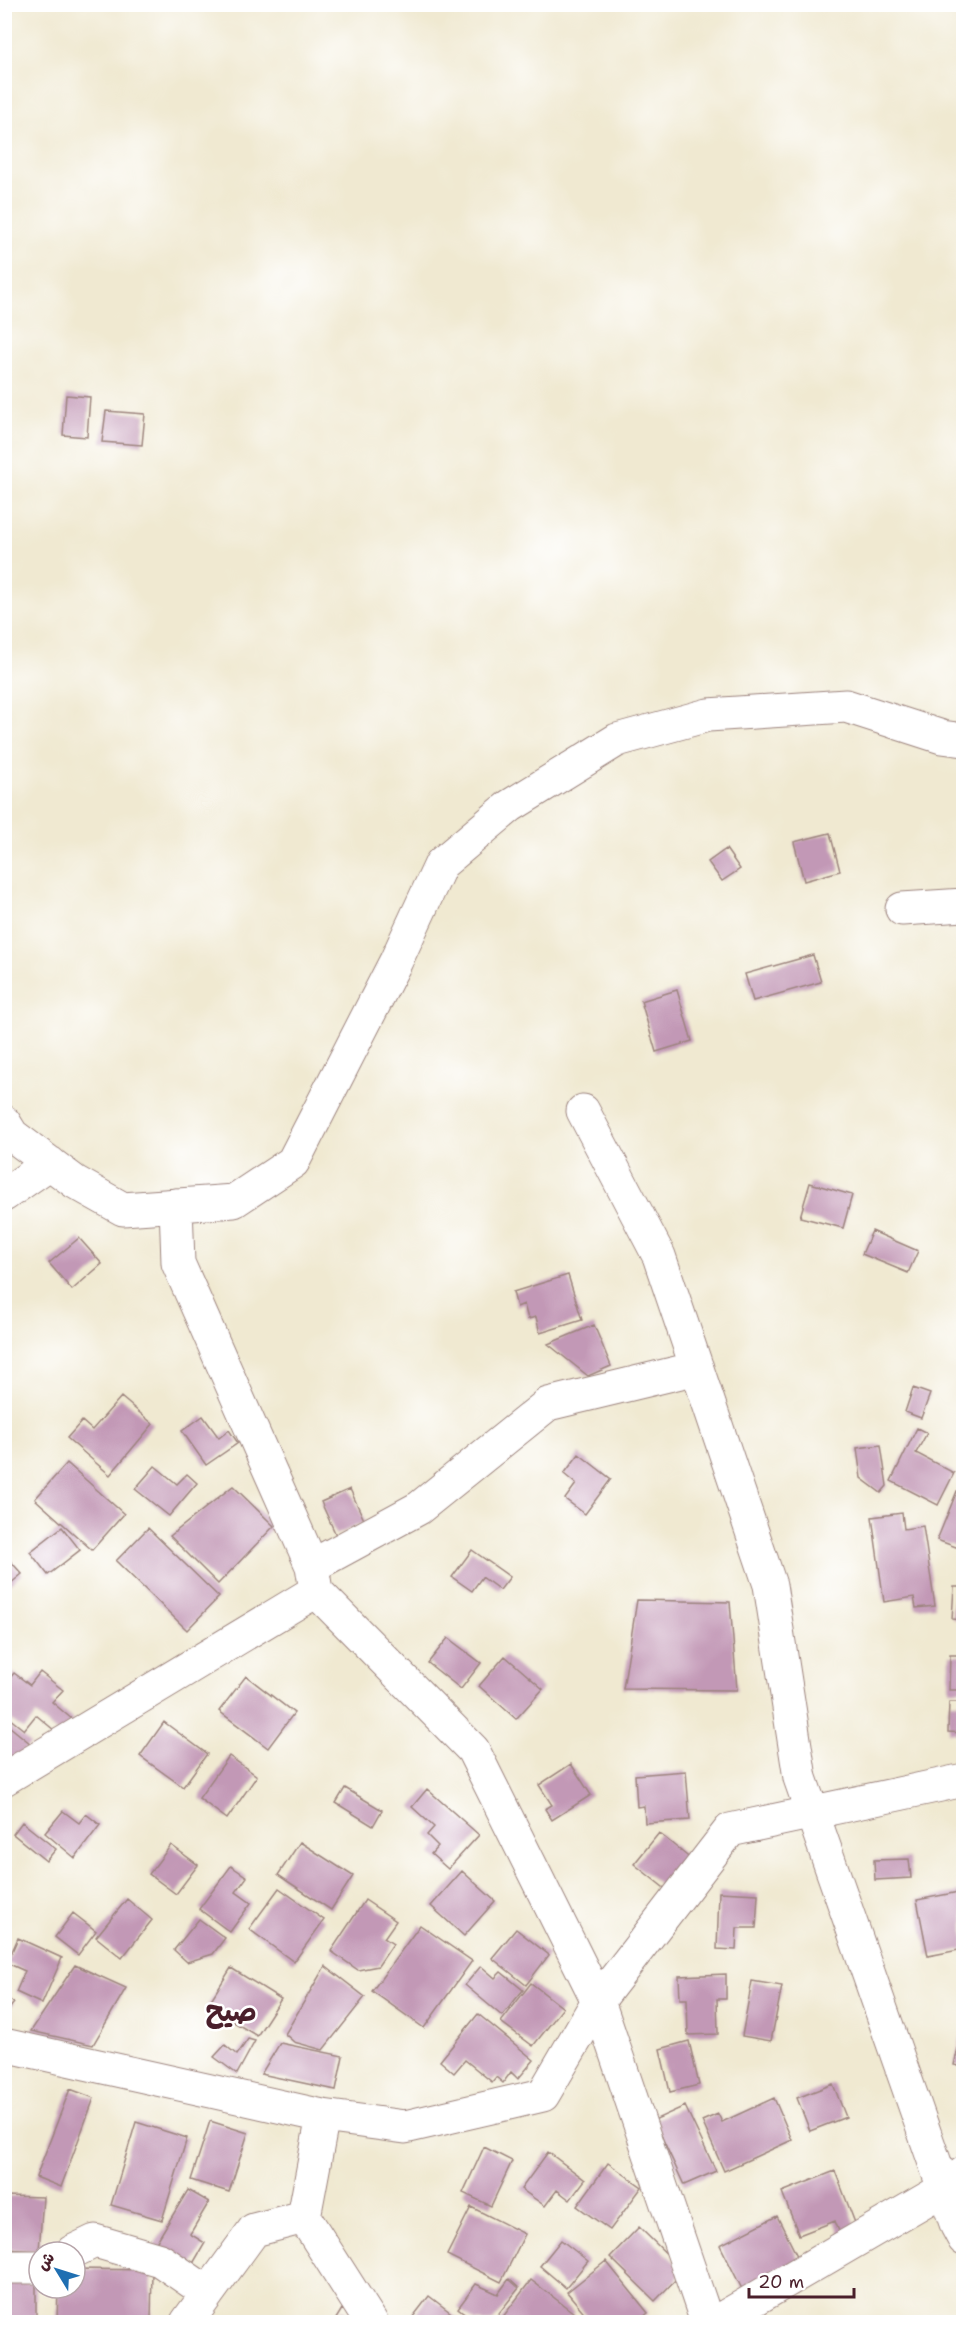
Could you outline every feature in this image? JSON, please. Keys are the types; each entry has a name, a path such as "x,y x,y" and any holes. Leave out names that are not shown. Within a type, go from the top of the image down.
{"street":[{"path":"4,1122 12,1134 75,1182 123,1209 234,1201 294,1162 396,961 441,864 510,806 616,740 708,715 846,706 942,737 963,740"},
{"path":"902,909 963,904"},
{"path":"584,1111 659,1256 770,1585 800,1778 954,2181 963,2239"},
{"path":"4,1195 50,1163"},
{"path":"176,1205 178,1263 314,1578 473,1750 598,2001 707,2322"},
{"path":"4,1779 419,1508 548,1404 697,1368"},
{"path":"4,2045 323,2116 405,2127 543,2095 598,2001 730,1830 963,1780"},
{"path":"323,2116 304,2217 371,2322"},
{"path":"716,2322 954,2181"},
{"path":"186,2322 254,2230 304,2217"},
{"path":"87,2245 95,2241 159,2259 208,2293"},
{"path":"4,2267 27,2267"}],"building":[{"path":"66,395 90,397 87,437 63,435"},
{"path":"106,411 145,414 142,445 102,442"},
{"path":"830,833 840,871 804,881 794,842"},
{"path":"726,849 740,869 722,881 708,862"},
{"path":"813,955 821,982 753,1001 745,974"},
{"path":"677,990 692,1041 656,1052 641,1001"},
{"path":"810,1183 852,1195 843,1228 800,1217"},
{"path":"872,1231 918,1251 908,1273 862,1254"},
{"path":"79,1238 102,1264 72,1290 49,1263"},
{"path":"568,1275 582,1320 540,1333 536,1317 528,1319 524,1304 517,1307 513,1292"},
{"path":"594,1325 611,1366 588,1376 548,1344"},
{"path":"913,1388 930,1394 921,1418 905,1412"},
{"path":"121,1397 153,1424 110,1475 67,1438 82,1421 92,1430"},
{"path":"203,1416 219,1438 229,1430 238,1443 206,1465 182,1431"},
{"path":"917,1428 927,1433 916,1453 954,1473 938,1505 891,1481"},
{"path":"881,1445 887,1486 881,1493 861,1478 857,1448"},
{"path":"579,1454 611,1479 585,1514 565,1499 576,1484 564,1474"},
{"path":"67,1463 124,1514 92,1550 35,1499"},
{"path":"155,1466 177,1484 187,1474 197,1483 169,1516 135,1489"},
{"path":"233,1486 274,1526 218,1584 170,1536"},
{"path":"350,1489 365,1522 336,1535 321,1502"},
{"path":"957,1491 964,1494 964,1550 937,1540"},
{"path":"902,1513 904,1529 923,1526 935,1606 916,1608 914,1597 884,1602 872,1517"},
{"path":"62,1527 80,1550 48,1575 30,1552"},
{"path":"148,1528 219,1597 187,1630 116,1561"},
{"path":"472,1550 510,1577 500,1590 482,1577 472,1591 452,1577"},
{"path":"4,1554 22,1574 4,1589"},
{"path":"954,1587 964,1587 964,1620 952,1619"},
{"path":"637,1600 730,1602 737,1690 623,1689"},
{"path":"448,1638 481,1663 461,1689 428,1663"},
{"path":"950,1655 964,1655 964,1690 949,1690"},
{"path":"505,1656 543,1689 516,1719 479,1686"},
{"path":"40,1672 63,1690 52,1702 73,1720 61,1736 36,1715 24,1730 4,1714 4,1685 14,1673 30,1685"},
{"path":"246,1676 294,1713 268,1748 219,1711"},
{"path":"949,1702 964,1702 964,1733 948,1732"},
{"path":"4,1722 31,1744 4,1769"},
{"path":"164,1722 207,1754 183,1787 140,1756"},
{"path":"229,1756 257,1776 227,1819 199,1798"},
{"path":"571,1764 591,1795 552,1820 545,1809 552,1805 539,1785"},
{"path":"686,1771 690,1820 645,1823 644,1806 637,1807 635,1775"},
{"path":"345,1788 382,1810 373,1826 336,1803"},
{"path":"427,1789 479,1835 448,1869 431,1854 438,1846 427,1835 434,1827 412,1807"},
{"path":"63,1811 79,1823 86,1814 100,1825 75,1858 45,1833"},
{"path":"22,1822 56,1849 46,1861 13,1834"},
{"path":"659,1833 692,1860 668,1891 634,1864"},
{"path":"300,1842 353,1876 331,1910 278,1875"},
{"path":"171,1845 198,1865 176,1894 149,1874"},
{"path":"909,1859 911,1878 875,1880 874,1860"},
{"path":"231,1866 247,1877 236,1892 251,1903 230,1932 199,1909"},
{"path":"462,1871 495,1901 464,1936 431,1906"},
{"path":"279,1888 324,1920 294,1962 249,1929"},
{"path":"964,1891 964,1949 928,1956 917,1900"},
{"path":"719,1892 758,1894 756,1928 737,1928 736,1950 717,1949"},
{"path":"127,1899 152,1920 122,1958 96,1937"},
{"path":"365,1900 396,1921 384,1938 393,1944 378,1966 358,1970 331,1951"},
{"path":"73,1913 96,1931 78,1955 55,1937"},
{"path":"199,1919 225,1938 213,1954 187,1962 174,1950"},
{"path":"420,1925 472,1961 424,2028 372,1991"},
{"path":"516,1929 549,1955 526,1985 492,1958"},
{"path":"18,1938 62,1958 42,2004 16,1992 25,1971 7,1963"},
{"path":"75,1965 126,1988 93,2045 31,2031"},
{"path":"325,1966 365,1997 323,2050 294,2042 285,2034"},
{"path":"481,1966 495,1978 501,1972 523,1990 502,2016 465,1985"},
{"path":"231,1968 281,1999 257,2036 207,2006"},
{"path":"726,1974 726,1999 717,1999 718,2034 688,2035 687,1999 680,1999 679,1976"},
{"path":"752,1981 782,1986 771,2041 742,2036"},
{"path":"531,1983 563,2008 533,2046 501,2022"},
{"path":"4,1996 14,2003 4,2015"},
{"path":"478,2014 534,2060 518,2079 511,2072 503,2083 496,2077 492,2082 465,2060 454,2073 440,2061"},
{"path":"964,2029 964,2067 954,2065"},
{"path":"248,2039 255,2041 237,2074 214,2057 225,2045 237,2055"},
{"path":"689,2041 699,2085 670,2092 660,2049"},
{"path":"280,2043 343,2056 336,2090 261,2074"},
{"path":"833,2084 846,2117 810,2131 797,2098"},
{"path":"70,2089 94,2098 61,2187 36,2177"},
{"path":"774,2098 792,2140 724,2171 702,2121 718,2114 722,2122"},
{"path":"685,2106 716,2171 684,2185 654,2120"},
{"path":"210,2121 248,2133 229,2192 191,2180"},
{"path":"136,2122 187,2138 162,2220 111,2205"},
{"path":"484,2147 512,2161 491,2206 463,2193"},
{"path":"548,2152 585,2180 570,2200 557,2190 545,2206 521,2189"},
{"path":"608,2163 642,2187 610,2230 577,2206"},
{"path":"835,2171 857,2228 840,2234 835,2221 799,2235 782,2192"},
{"path":"188,2190 209,2202 190,2234 205,2243 191,2267 154,2246"},
{"path":"4,2196 43,2197 40,2240 27,2240 27,2250 4,2249"},
{"path":"471,2207 525,2234 501,2282 447,2255"},
{"path":"777,2216 801,2264 744,2293 720,2245"},
{"path":"639,2227 684,2271 655,2301 610,2257"},
{"path":"561,2240 588,2261 566,2288 540,2266"},
{"path":"606,2261 648,2313 637,2322 592,2322 567,2292"},
{"path":"87,2269 152,2270 151,2322 57,2322 58,2300 87,2300"},
{"path":"509,2279 519,2288 492,2322 476,2322 458,2308 476,2284 498,2294"},
{"path":"531,2280 574,2313 566,2322 499,2322"},
{"path":"5,2283 27,2283 27,2300 36,2300 36,2322 5,2322"},
{"path":"429,2296 463,2322 409,2322"},
{"path":"342,2309 361,2322 334,2322"}],"district":[{"name":"صيح","path":"231,2011"}]}
